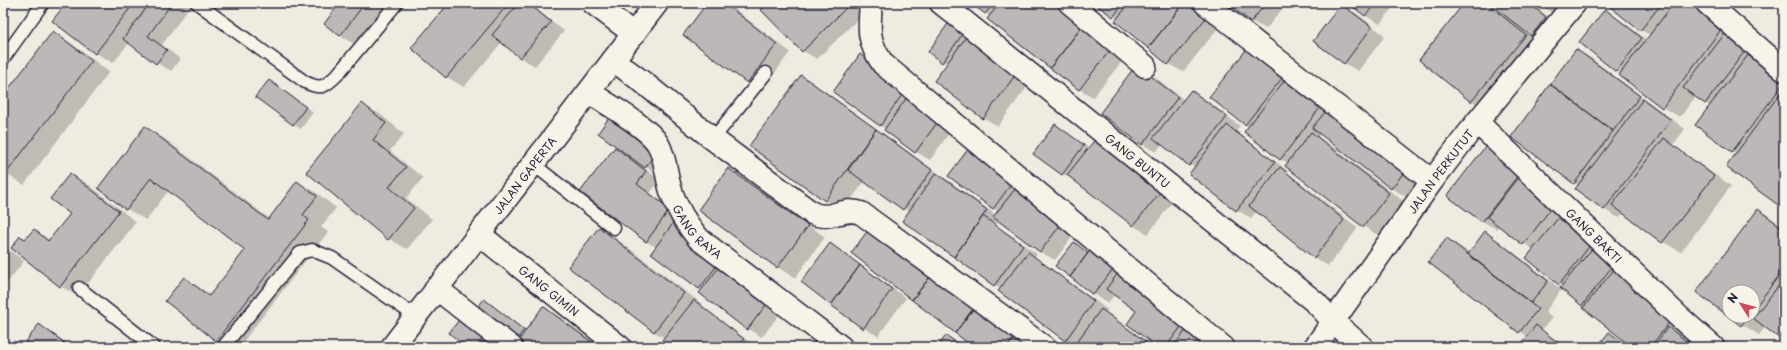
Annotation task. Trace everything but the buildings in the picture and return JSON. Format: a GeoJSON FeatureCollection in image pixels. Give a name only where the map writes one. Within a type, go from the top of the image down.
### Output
{"type":"FeatureCollection","features":[{"type":"Feature","properties":{"kind":"street"},"geometry":{"type":"LineString","coordinates":[[593,3],[634,34]]}},
{"type":"Feature","properties":{"kind":"street","name":"JALAN GAPERTA"},"geometry":{"type":"LineString","coordinates":[[392,347],[657,3]]}},
{"type":"Feature","properties":{"kind":"street"},"geometry":{"type":"LineString","coordinates":[[871,3],[870,38],[875,52],[883,64],[1223,347]]}},
{"type":"Feature","properties":{"kind":"street","name":"GANG BUNTU"},"geometry":{"type":"LineString","coordinates":[[941,3],[1315,302],[1333,321],[1362,347]]}},
{"type":"Feature","properties":{"kind":"street"},"geometry":{"type":"LineString","coordinates":[[1070,3],[1145,66]]}},
{"type":"Feature","properties":{"kind":"street"},"geometry":{"type":"LineString","coordinates":[[1204,3],[1432,181]]}},
{"type":"Feature","properties":{"kind":"street","name":"JALAN PERKUTUT"},"geometry":{"type":"LineString","coordinates":[[1316,347],[1432,181],[1477,122],[1575,3]]}},
{"type":"Feature","properties":{"kind":"street"},"geometry":{"type":"LineString","coordinates":[[1707,3],[1784,70]]}},
{"type":"Feature","properties":{"kind":"street"},"geometry":{"type":"LineString","coordinates":[[613,60],[713,139],[818,216],[824,217],[854,210],[861,213],[1044,347]]}},
{"type":"Feature","properties":{"kind":"street","name":"GANG RAYA"},"geometry":{"type":"LineString","coordinates":[[589,92],[648,132],[657,143],[662,153],[672,191],[680,210],[687,225],[699,239],[841,347]]}},
{"type":"Feature","properties":{"kind":"street","name":"GANG BAKTI"},"geometry":{"type":"LineString","coordinates":[[1477,122],[1677,316],[1713,347]]}},
{"type":"Feature","properties":{"kind":"street","name":"GANG GIMIN"},"geometry":{"type":"LineString","coordinates":[[479,234],[620,347]]}},
{"type":"Feature","properties":{"kind":"street"},"geometry":{"type":"LineString","coordinates":[[436,288],[511,347]]}},
{"type":"Feature","properties":{"kind":"lane"},"geometry":{"type":"LineString","coordinates":[[3,58],[43,3]]}},
{"type":"Feature","properties":{"kind":"lane"},"geometry":{"type":"LineString","coordinates":[[197,3],[305,82],[321,87],[329,83],[337,75],[397,3]]}},
{"type":"Feature","properties":{"kind":"lane"},"geometry":{"type":"LineString","coordinates":[[713,139],[766,73]]}},
{"type":"Feature","properties":{"kind":"lane"},"geometry":{"type":"LineString","coordinates":[[533,164],[614,228]]}},
{"type":"Feature","properties":{"kind":"lane"},"geometry":{"type":"LineString","coordinates":[[223,347],[300,254],[312,250],[332,258],[415,316]]}},
{"type":"Feature","properties":{"kind":"lane"},"geometry":{"type":"LineString","coordinates":[[79,288],[154,347]]}}]}
